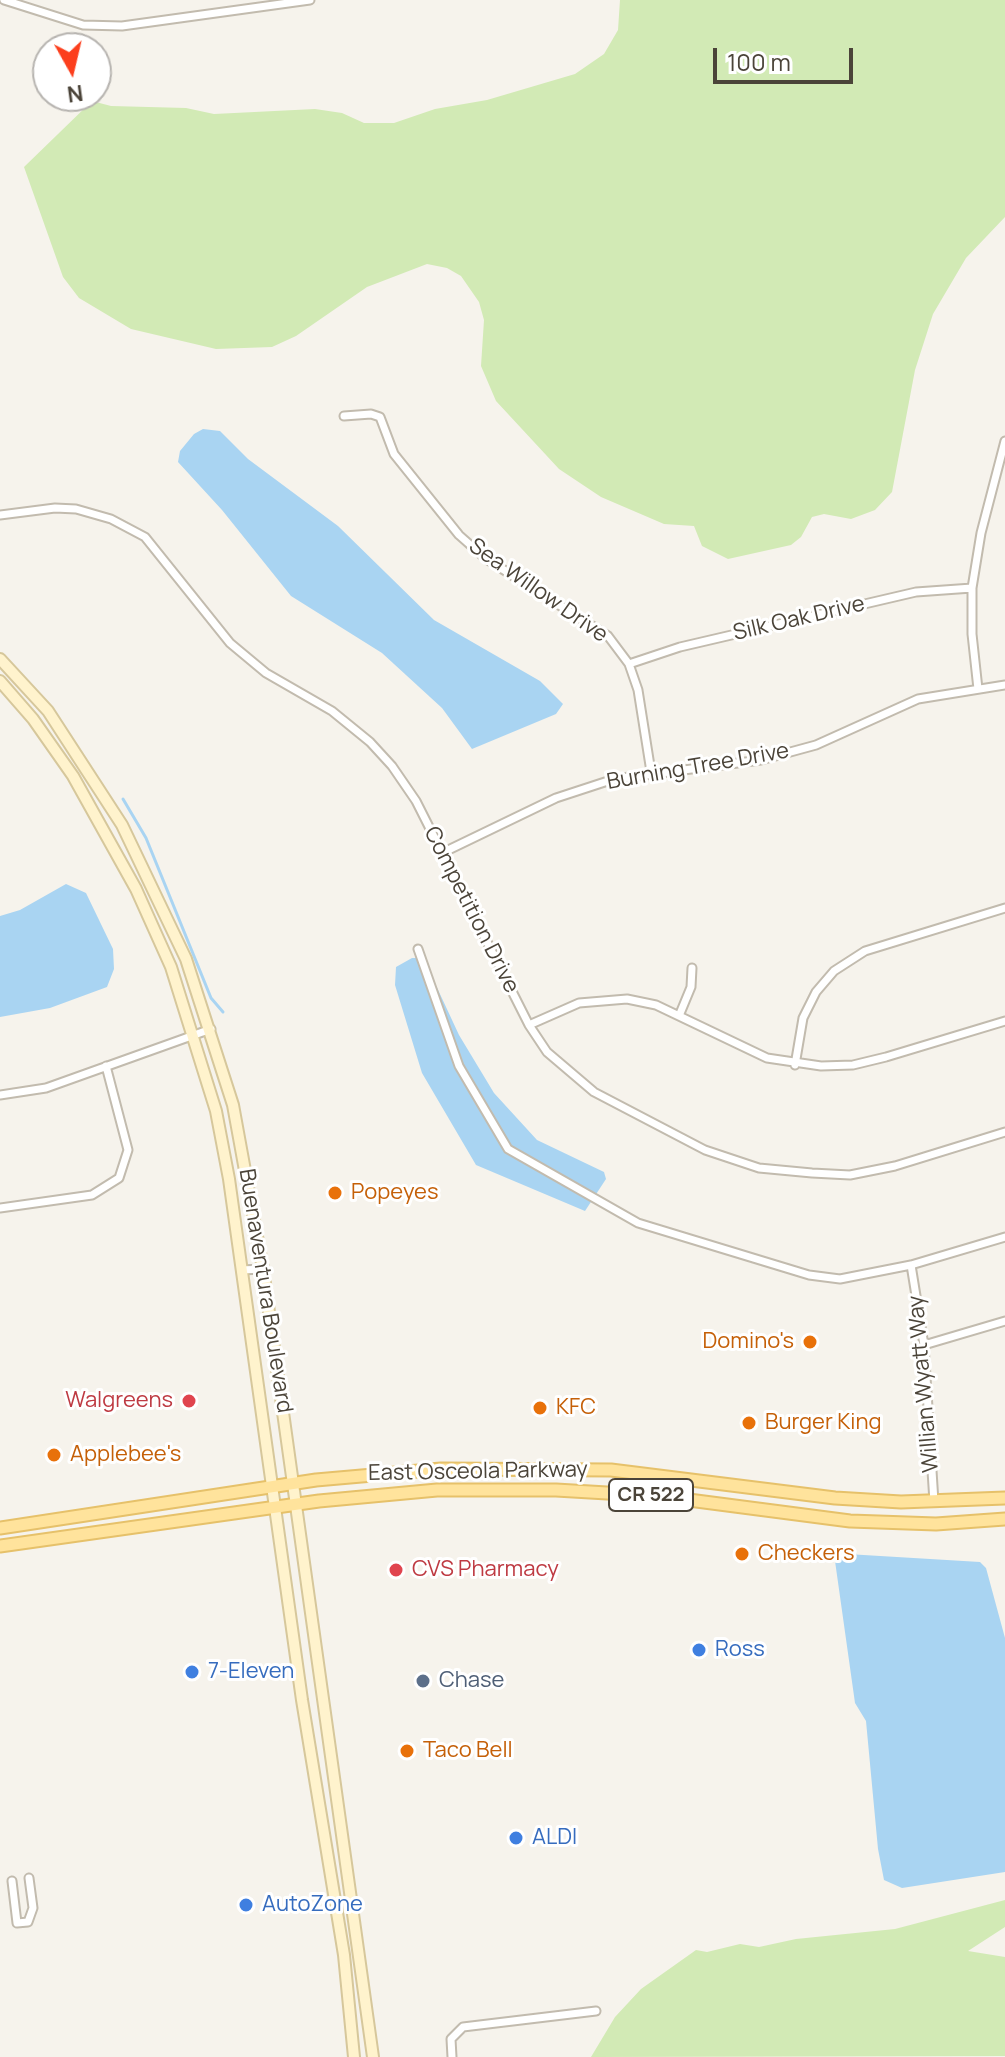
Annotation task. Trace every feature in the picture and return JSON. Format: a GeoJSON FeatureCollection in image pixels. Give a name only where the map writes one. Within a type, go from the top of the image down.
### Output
{"type":"FeatureCollection","features":[{"type":"Feature","properties":{"kind":"main road","name":"Buenaventura Boulevard"},"geometry":{"type":"LineString","coordinates":[[0,659],[48,711],[122,825],[171,924],[211,1029],[249,1176],[365,1982],[373,2057]]}},
{"type":"Feature","properties":{"kind":"main road","name":"Buenaventura Boulevard"},"geometry":{"type":"LineString","coordinates":[[0,681],[33,719],[106,832],[165,954],[195,1035],[216,1111],[348,1985],[354,2057]]}},
{"type":"Feature","properties":{"kind":"main road","name":"East Osceola Parkway"},"geometry":{"type":"LineString","coordinates":[[0,1528],[393,1472],[504,1467],[611,1470],[835,1498],[934,1503],[1005,1498]]}},
{"type":"Feature","properties":{"kind":"main road","name":"East Osceola Parkway"},"geometry":{"type":"LineString","coordinates":[[0,1546],[382,1494],[502,1489],[683,1499],[850,1521],[936,1524],[1005,1519]]}},
{"type":"Feature","properties":{"kind":"street"},"geometry":{"type":"LineString","coordinates":[[4,0],[40,14],[83,25],[122,26],[310,0]]}},
{"type":"Feature","properties":{"kind":"street","name":"Sea Willow Drive"},"geometry":{"type":"LineString","coordinates":[[344,416],[371,414],[380,417],[394,454],[459,535],[485,558],[608,636],[629,664],[638,690],[651,772]]}},
{"type":"Feature","properties":{"kind":"street"},"geometry":{"type":"LineString","coordinates":[[978,689],[972,634],[972,588],[981,533],[1005,441]]}},
{"type":"Feature","properties":{"kind":"street","name":"Competition Drive"},"geometry":{"type":"LineString","coordinates":[[0,515],[55,508],[76,509],[111,519],[145,537],[166,559],[206,618],[230,643],[266,673],[332,711],[392,766],[416,801],[529,1025],[547,1052],[594,1092],[705,1150],[759,1168],[850,1175],[895,1166],[1005,1132]]}},
{"type":"Feature","properties":{"kind":"street","name":"Silk Oak Drive"},"geometry":{"type":"LineString","coordinates":[[629,664],[680,647],[916,592],[972,588]]}},
{"type":"Feature","properties":{"kind":"street","name":"Burning Tree Drive"},"geometry":{"type":"LineString","coordinates":[[442,853],[556,798],[651,772],[761,760],[816,745],[918,699],[1005,685]]}},
{"type":"Feature","properties":{"kind":"street"},"geometry":{"type":"LineString","coordinates":[[795,1065],[803,1018],[816,992],[834,971],[865,951],[1005,908]]}},
{"type":"Feature","properties":{"kind":"street"},"geometry":{"type":"LineString","coordinates":[[418,949],[459,1066],[508,1149],[638,1223],[809,1275],[840,1279],[911,1265],[1005,1237]]}},
{"type":"Feature","properties":{"kind":"street"},"geometry":{"type":"LineString","coordinates":[[679,1016],[691,987],[692,968]]}},
{"type":"Feature","properties":{"kind":"street"},"geometry":{"type":"LineString","coordinates":[[529,1025],[561,1009],[601,1000],[627,999],[656,1005],[752,1053],[795,1065],[853,1065],[1005,1021]]}},
{"type":"Feature","properties":{"kind":"street"},"geometry":{"type":"LineString","coordinates":[[0,1095],[46,1088],[211,1029]]}},
{"type":"Feature","properties":{"kind":"street"},"geometry":{"type":"LineString","coordinates":[[0,1208],[92,1195],[119,1178],[127,1159],[127,1138],[106,1066]]}},
{"type":"Feature","properties":{"kind":"street","name":"Willian Wyatt Way"},"geometry":{"type":"LineString","coordinates":[[911,1265],[924,1345],[934,1503]]}},
{"type":"Feature","properties":{"kind":"street"},"geometry":{"type":"LineString","coordinates":[[241,1270],[263,1269]]}},
{"type":"Feature","properties":{"kind":"street"},"geometry":{"type":"LineString","coordinates":[[924,1345],[1005,1321]]}},
{"type":"Feature","properties":{"kind":"street"},"geometry":{"type":"LineString","coordinates":[[683,1499],[686,1479]]}},
{"type":"Feature","properties":{"kind":"street"},"geometry":{"type":"LineString","coordinates":[[325,1837],[344,1836]]}},
{"type":"Feature","properties":{"kind":"street"},"geometry":{"type":"LineString","coordinates":[[12,1881],[17,1923],[28,1922],[33,1908],[29,1878]]}},
{"type":"Feature","properties":{"kind":"street"},"geometry":{"type":"LineString","coordinates":[[452,2057],[451,2039],[463,2027],[596,2011]]}},
{"type":"Feature","properties":{"kind":"green space"},"geometry":{"type":"Polygon","coordinates":[[[620,0],[1005,0],[1005,217],[966,258],[933,314],[915,370],[892,492],[875,510],[851,519],[824,514],[812,517],[801,537],[791,545],[728,559],[702,546],[694,526],[664,524],[601,497],[559,469],[496,401],[481,366],[484,320],[479,302],[461,276],[447,268],[427,264],[367,287],[296,336],[272,347],[216,349],[131,329],[79,298],[63,277],[24,167],[81,112],[112,112],[112,106],[186,108],[214,114],[315,109],[342,113],[364,123],[394,123],[435,109],[487,100],[575,74],[604,54],[618,30],[620,0]]]}},
{"type":"Feature","properties":{"kind":"green space"},"geometry":{"type":"Polygon","coordinates":[[[1005,1900],[1005,1927],[968,1951],[1005,1957],[1005,2056],[591,2057],[615,2017],[641,1989],[696,1950],[707,1952],[740,1944],[759,1947],[796,1939],[895,1929],[1005,1900]]]}},
{"type":"Feature","properties":{"kind":"water"},"geometry":{"type":"Polygon","coordinates":[[[203,429],[220,431],[248,459],[338,526],[434,620],[540,681],[563,704],[556,714],[472,749],[442,708],[382,653],[291,596],[222,510],[178,462],[180,451],[194,434],[203,429]]]}},
{"type":"Feature","properties":{"kind":"water"},"geometry":{"type":"Polygon","coordinates":[[[66,884],[86,893],[113,949],[114,969],[107,987],[50,1008],[0,1017],[0,916],[20,910],[66,884]]]}},
{"type":"Feature","properties":{"kind":"water"},"geometry":{"type":"Polygon","coordinates":[[[412,958],[420,958],[433,979],[459,1035],[494,1093],[537,1140],[604,1172],[606,1179],[585,1211],[476,1165],[422,1073],[395,985],[396,967],[412,958]]]}},
{"type":"Feature","properties":{"kind":"water"},"geometry":{"type":"Polygon","coordinates":[[[847,1554],[980,1562],[986,1568],[1005,1638],[1005,1872],[902,1888],[884,1880],[878,1849],[866,1721],[855,1703],[835,1561],[847,1554]]]}},
{"type":"Feature","properties":{"kind":"waterway"},"geometry":{"type":"LineString","coordinates":[[123,799],[146,838],[211,998],[223,1012]]}},
{"type":"Feature","properties":{"kind":"place","name":"Popeyes"},"geometry":{"type":"Point","coordinates":[335,1193]}},
{"type":"Feature","properties":{"kind":"place","name":"Domino's"},"geometry":{"type":"Point","coordinates":[810,1342]}},
{"type":"Feature","properties":{"kind":"place","name":"Walgreens"},"geometry":{"type":"Point","coordinates":[189,1401]}},
{"type":"Feature","properties":{"kind":"place","name":"KFC"},"geometry":{"type":"Point","coordinates":[540,1408]}},
{"type":"Feature","properties":{"kind":"place","name":"Burger King"},"geometry":{"type":"Point","coordinates":[749,1423]}},
{"type":"Feature","properties":{"kind":"place","name":"Applebee's"},"geometry":{"type":"Point","coordinates":[54,1455]}},
{"type":"Feature","properties":{"kind":"place","name":"Checkers"},"geometry":{"type":"Point","coordinates":[742,1554]}},
{"type":"Feature","properties":{"kind":"place","name":"CVS Pharmacy"},"geometry":{"type":"Point","coordinates":[396,1570]}},
{"type":"Feature","properties":{"kind":"place","name":"Ross"},"geometry":{"type":"Point","coordinates":[699,1650]}},
{"type":"Feature","properties":{"kind":"place","name":"7-Eleven"},"geometry":{"type":"Point","coordinates":[192,1672]}},
{"type":"Feature","properties":{"kind":"place","name":"Chase"},"geometry":{"type":"Point","coordinates":[423,1681]}},
{"type":"Feature","properties":{"kind":"place","name":"Taco Bell"},"geometry":{"type":"Point","coordinates":[407,1751]}},
{"type":"Feature","properties":{"kind":"place","name":"ALDI"},"geometry":{"type":"Point","coordinates":[516,1838]}},
{"type":"Feature","properties":{"kind":"place","name":"AutoZone"},"geometry":{"type":"Point","coordinates":[246,1905]}}]}
